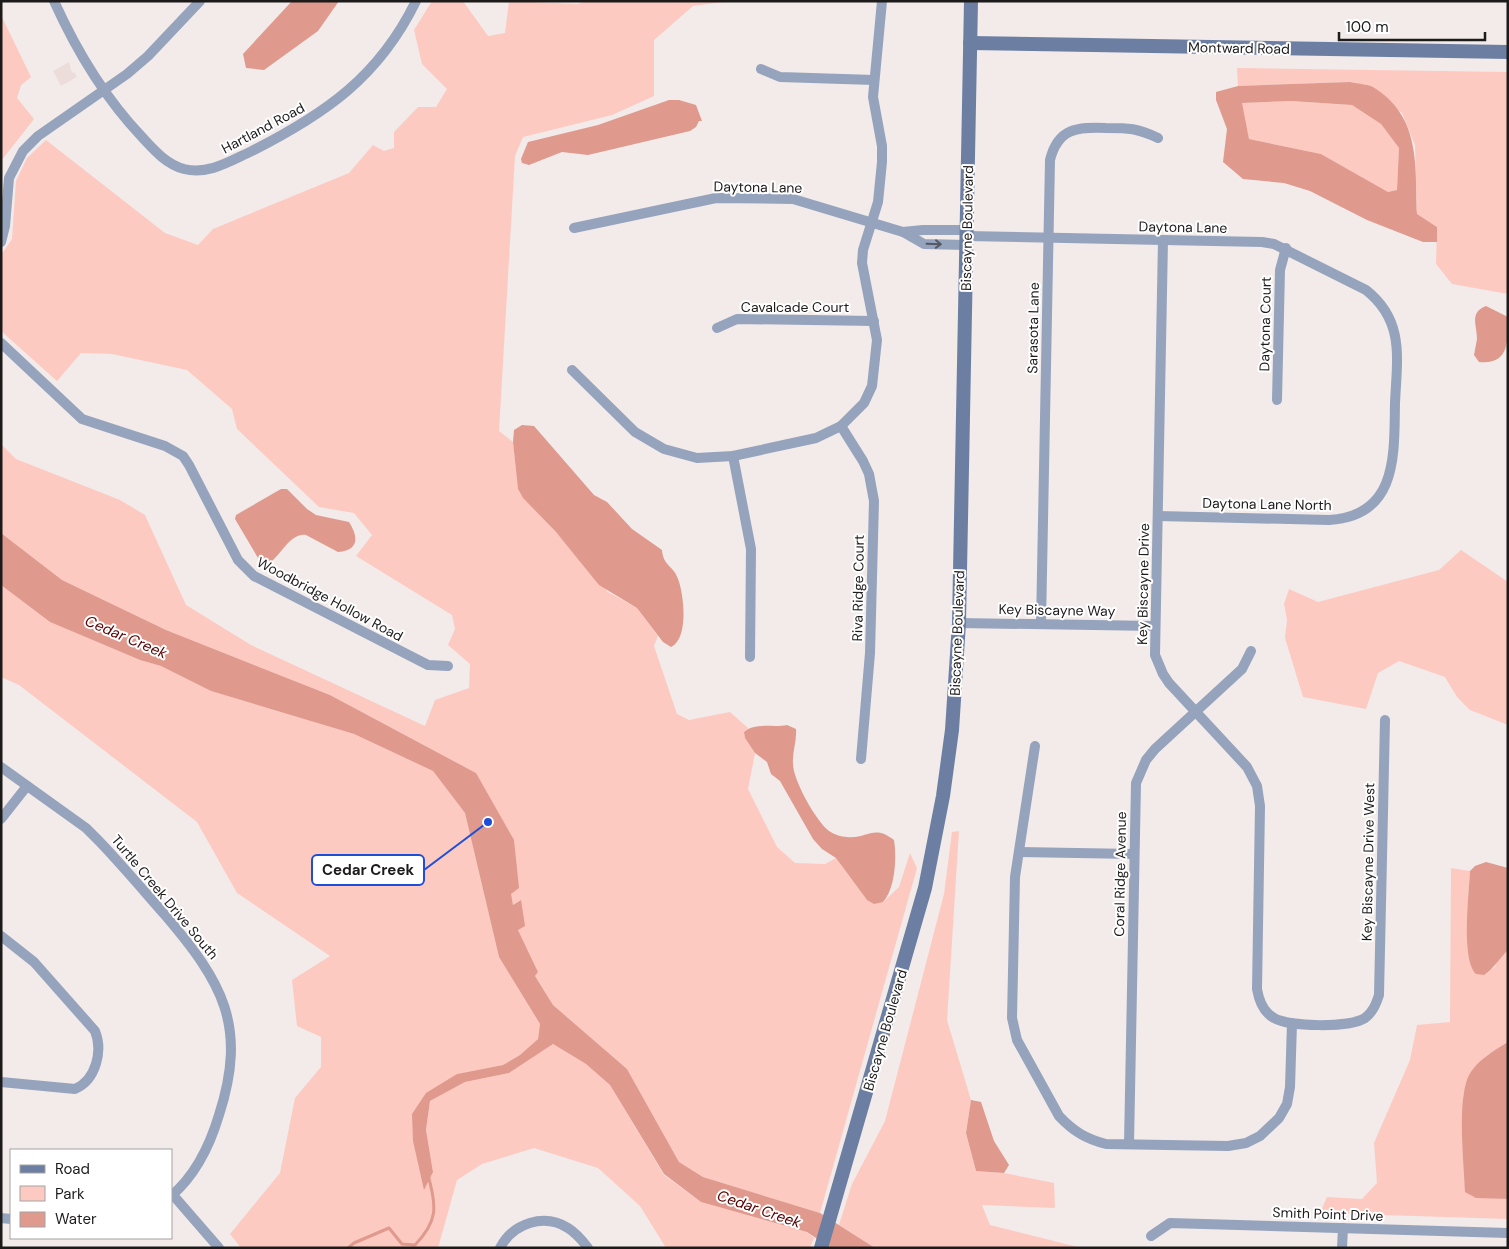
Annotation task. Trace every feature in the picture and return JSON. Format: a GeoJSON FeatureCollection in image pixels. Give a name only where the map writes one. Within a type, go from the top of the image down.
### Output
{"type":"FeatureCollection","features":[{"type":"Feature","properties":{"kind":"street","name":"Hartland Road"},"geometry":{"type":"LineString","coordinates":[[54,1],[71,38],[103,91],[125,119],[169,163],[184,169],[200,171],[216,168],[297,128],[327,109],[373,66],[394,40],[416,1]]}},
{"type":"Feature","properties":{"kind":"street"},"geometry":{"type":"LineString","coordinates":[[1,242],[5,226],[9,178],[23,151],[38,136],[103,91],[148,56],[200,1]]}},
{"type":"Feature","properties":{"kind":"street"},"geometry":{"type":"LineString","coordinates":[[572,370],[635,432],[649,442],[664,449],[697,458],[734,456],[816,438],[841,426],[864,403],[872,386],[877,340],[862,263],[863,250],[878,202],[882,162],[880,131],[874,110],[874,80],[882,1]]}},
{"type":"Feature","properties":{"kind":"street","name":"Biscayne Boulevard"},"geometry":{"type":"LineString","coordinates":[[821,1248],[911,943],[935,842],[952,730],[958,623],[971,1]]}},
{"type":"Feature","properties":{"kind":"street","name":"Montward Road"},"geometry":{"type":"LineString","coordinates":[[970,43],[1508,52]]}},
{"type":"Feature","properties":{"kind":"street"},"geometry":{"type":"LineString","coordinates":[[761,68],[780,77],[874,80]]}},
{"type":"Feature","properties":{"kind":"street","name":"Sarasota Lane"},"geometry":{"type":"LineString","coordinates":[[1041,624],[1050,160],[1053,149],[1060,138],[1080,127],[1139,129],[1158,138]]}},
{"type":"Feature","properties":{"kind":"street","name":"Daytona Lane"},"geometry":{"type":"LineString","coordinates":[[574,228],[705,200],[728,198],[793,199],[904,232],[924,244],[967,237],[1262,242],[1286,248],[1366,290],[1382,305],[1394,327],[1397,345],[1394,457],[1387,483],[1372,504]]}},
{"type":"Feature","properties":{"kind":"street"},"geometry":{"type":"LineString","coordinates":[[904,232],[923,230],[967,237]]}},
{"type":"Feature","properties":{"kind":"street","name":"Key Biscayne Drive"},"geometry":{"type":"LineString","coordinates":[[1163,240],[1156,655],[1163,674],[1247,768],[1259,795],[1257,989],[1259,1001],[1264,1010],[1273,1018],[1292,1023]]}},
{"type":"Feature","properties":{"kind":"street","name":"Daytona Court"},"geometry":{"type":"LineString","coordinates":[[1277,400],[1280,270],[1286,248]]}},
{"type":"Feature","properties":{"kind":"street","name":"Cavalcade Court"},"geometry":{"type":"LineString","coordinates":[[717,328],[737,319],[874,321]]}},
{"type":"Feature","properties":{"kind":"street","name":"Woodbridge Hollow Road"},"geometry":{"type":"LineString","coordinates":[[1,343],[82,419],[165,446],[182,456],[189,464],[238,560],[254,576],[428,665],[448,666]]}},
{"type":"Feature","properties":{"kind":"street","name":"Riva Ridge Court"},"geometry":{"type":"LineString","coordinates":[[841,426],[869,474],[874,501],[870,653],[861,759]]}},
{"type":"Feature","properties":{"kind":"street"},"geometry":{"type":"LineString","coordinates":[[734,456],[751,549],[750,657]]}},
{"type":"Feature","properties":{"kind":"street","name":"Daytona Lane North"},"geometry":{"type":"LineString","coordinates":[[1158,516],[1329,520],[1350,517],[1372,504]]}},
{"type":"Feature","properties":{"kind":"street","name":"Key Biscayne Way"},"geometry":{"type":"LineString","coordinates":[[958,623],[1155,626]]}},
{"type":"Feature","properties":{"kind":"street","name":"Coral Ridge Avenue"},"geometry":{"type":"LineString","coordinates":[[1129,1144],[1135,795],[1140,772],[1155,749],[1242,669],[1251,650]]}},
{"type":"Feature","properties":{"kind":"street","name":"Key Biscayne Drive West"},"geometry":{"type":"LineString","coordinates":[[1292,1023],[1346,1024],[1356,1022],[1372,1012],[1376,1004],[1378,995],[1385,720]]}},
{"type":"Feature","properties":{"kind":"street"},"geometry":{"type":"LineString","coordinates":[[1035,746],[1015,877],[1012,1018],[1013,1030],[1059,1116],[1078,1134],[1106,1144],[1228,1146],[1246,1143],[1260,1136],[1279,1118],[1287,1104],[1290,1087],[1292,1023]]}},
{"type":"Feature","properties":{"kind":"street","name":"Turtle Creek Drive South"},"geometry":{"type":"LineString","coordinates":[[1,767],[86,828],[109,851],[196,952],[213,978],[223,1002],[231,1049],[227,1091],[208,1148],[194,1172],[172,1195]]}},
{"type":"Feature","properties":{"kind":"street"},"geometry":{"type":"LineString","coordinates":[[1,819],[27,786]]}},
{"type":"Feature","properties":{"kind":"street"},"geometry":{"type":"LineString","coordinates":[[1019,852],[1134,854]]}},
{"type":"Feature","properties":{"kind":"street"},"geometry":{"type":"LineString","coordinates":[[1,936],[34,962],[95,1031],[99,1041],[99,1052],[93,1071],[82,1086],[75,1089],[1,1082]]}},
{"type":"Feature","properties":{"kind":"street"},"geometry":{"type":"LineString","coordinates":[[172,1195],[219,1248]]}},
{"type":"Feature","properties":{"kind":"street"},"geometry":{"type":"LineString","coordinates":[[500,1248],[511,1232],[521,1226],[543,1220],[567,1227],[588,1248]]}},
{"type":"Feature","properties":{"kind":"street","name":"Smith Point Drive"},"geometry":{"type":"LineString","coordinates":[[1151,1236],[1170,1223],[1508,1233]]}},
{"type":"Feature","properties":{"kind":"street"},"geometry":{"type":"LineString","coordinates":[[1342,1248],[1343,1228]]}},
{"type":"Feature","properties":{"kind":"shaded area"},"geometry":{"type":"Polygon","coordinates":[[[69,62],[72,73],[74,72],[77,77],[61,86],[53,71],[69,62]]]}},
{"type":"Feature","properties":{"kind":"green space"},"geometry":{"type":"Polygon","coordinates":[[[432,1],[463,1],[488,36],[505,33],[509,1],[578,4],[584,1],[732,1],[693,6],[654,40],[654,96],[612,115],[523,137],[515,156],[499,431],[513,442],[518,489],[523,498],[556,532],[608,592],[637,608],[658,636],[654,646],[677,714],[689,720],[730,712],[748,728],[744,732],[745,738],[755,753],[748,789],[777,847],[795,863],[825,864],[836,858],[867,900],[883,902],[899,887],[910,853],[917,868],[820,1213],[703,1177],[679,1162],[627,1069],[553,1005],[535,976],[538,972],[518,930],[521,900],[513,905],[476,773],[330,695],[166,630],[62,580],[1,533],[1,444],[16,459],[120,500],[145,515],[186,605],[251,645],[425,726],[435,700],[469,688],[470,664],[448,645],[455,629],[452,615],[356,556],[372,535],[354,513],[319,507],[237,429],[232,409],[187,370],[112,354],[81,353],[57,381],[1,331],[1,255],[12,239],[16,181],[27,158],[46,140],[165,233],[198,245],[213,229],[349,173],[373,145],[384,151],[394,148],[394,132],[418,107],[436,107],[447,89],[422,64],[414,30],[432,1]]]}},
{"type":"Feature","properties":{"kind":"green space"},"geometry":{"type":"Polygon","coordinates":[[[1,15],[31,77],[21,85],[17,98],[34,119],[1,161],[1,15]]]}},
{"type":"Feature","properties":{"kind":"green space"},"geometry":{"type":"Polygon","coordinates":[[[1237,68],[1508,72],[1508,294],[1452,284],[1436,264],[1437,227],[1417,214],[1415,145],[1402,113],[1350,82],[1238,86],[1237,68]]]}},
{"type":"Feature","properties":{"kind":"green space"},"geometry":{"type":"Polygon","coordinates":[[[1291,101],[1352,105],[1381,124],[1399,148],[1397,190],[1388,192],[1321,154],[1249,139],[1241,103],[1291,101]]]}},
{"type":"Feature","properties":{"kind":"green space"},"geometry":{"type":"Polygon","coordinates":[[[1461,550],[1508,582],[1508,725],[1470,710],[1457,697],[1445,677],[1399,661],[1378,673],[1366,709],[1303,697],[1285,638],[1287,620],[1284,604],[1289,589],[1318,602],[1439,570],[1461,550]]]}},
{"type":"Feature","properties":{"kind":"green space"},"geometry":{"type":"Polygon","coordinates":[[[1,585],[50,622],[140,660],[161,666],[211,691],[354,734],[433,771],[465,813],[499,957],[540,1024],[538,1039],[520,1055],[503,1065],[457,1074],[412,1114],[433,1172],[426,1130],[430,1101],[465,1082],[509,1073],[553,1044],[586,1064],[610,1085],[664,1175],[701,1202],[807,1232],[814,1238],[810,1248],[666,1248],[640,1206],[598,1168],[534,1148],[482,1164],[457,1180],[438,1248],[241,1248],[230,1234],[280,1173],[295,1098],[321,1067],[321,1037],[297,1026],[292,980],[330,956],[237,893],[197,822],[19,685],[1,677],[1,585]]]}},
{"type":"Feature","properties":{"kind":"green space"},"geometry":{"type":"Polygon","coordinates":[[[959,831],[947,1020],[971,1100],[966,1133],[976,1171],[1004,1173],[1054,1183],[1055,1208],[982,1205],[990,1225],[1082,1248],[875,1248],[839,1225],[852,1184],[885,1121],[944,894],[952,832],[959,831]]]}},
{"type":"Feature","properties":{"kind":"green space"},"geometry":{"type":"Polygon","coordinates":[[[1451,868],[1470,871],[1467,941],[1471,966],[1476,974],[1494,968],[1499,958],[1508,950],[1508,1042],[1487,1055],[1469,1076],[1463,1096],[1499,1199],[1508,1199],[1508,1219],[1320,1213],[1327,1197],[1362,1199],[1377,1183],[1374,1143],[1410,1060],[1417,1025],[1450,1022],[1451,868]]]}},
{"type":"Feature","properties":{"kind":"water"},"geometry":{"type":"Polygon","coordinates":[[[292,1],[339,1],[318,31],[264,70],[246,68],[243,54],[292,1]]]}},
{"type":"Feature","properties":{"kind":"water"},"geometry":{"type":"Polygon","coordinates":[[[1350,82],[1367,85],[1376,89],[1391,101],[1401,114],[1408,129],[1415,161],[1417,214],[1437,227],[1437,242],[1423,242],[1367,220],[1310,191],[1284,183],[1243,179],[1223,162],[1227,129],[1216,100],[1216,92],[1238,86],[1350,82]],[[1291,101],[1242,103],[1249,139],[1321,154],[1388,192],[1397,190],[1399,148],[1381,124],[1352,105],[1291,101]]]}},
{"type":"Feature","properties":{"kind":"water"},"geometry":{"type":"Polygon","coordinates":[[[669,100],[679,100],[696,105],[702,121],[699,121],[696,127],[690,131],[588,155],[562,152],[529,165],[522,163],[521,159],[528,142],[598,125],[669,100]]]}},
{"type":"Feature","properties":{"kind":"water"},"geometry":{"type":"Polygon","coordinates":[[[1486,306],[1508,317],[1507,343],[1505,350],[1496,360],[1479,362],[1474,355],[1477,339],[1475,320],[1477,312],[1486,306]]]}},
{"type":"Feature","properties":{"kind":"water"},"geometry":{"type":"Polygon","coordinates":[[[522,425],[534,426],[594,495],[607,502],[632,529],[662,550],[666,563],[674,571],[678,579],[683,605],[684,616],[681,635],[671,647],[663,642],[637,608],[599,585],[556,532],[523,498],[518,489],[513,442],[514,430],[522,425]]]}},
{"type":"Feature","properties":{"kind":"water"},"geometry":{"type":"Polygon","coordinates":[[[281,489],[287,489],[307,509],[316,515],[349,522],[354,532],[354,545],[345,551],[338,552],[306,535],[301,535],[292,540],[272,561],[263,562],[258,558],[235,519],[236,515],[281,489]]]}},
{"type":"Feature","properties":{"kind":"water"},"geometry":{"type":"Polygon","coordinates":[[[1,533],[62,580],[166,630],[330,695],[476,773],[514,840],[519,888],[511,894],[513,905],[521,900],[525,926],[518,930],[538,972],[535,976],[553,1005],[627,1069],[679,1162],[703,1177],[820,1213],[875,1248],[831,1248],[807,1232],[701,1202],[664,1174],[610,1085],[586,1064],[553,1044],[509,1073],[465,1082],[430,1101],[426,1130],[433,1172],[424,1190],[413,1141],[412,1114],[426,1093],[457,1074],[503,1065],[520,1055],[538,1039],[540,1024],[499,957],[465,813],[433,771],[354,734],[211,691],[161,666],[140,660],[50,622],[1,585],[1,533]]]}},
{"type":"Feature","properties":{"kind":"water"},"geometry":{"type":"Polygon","coordinates":[[[787,725],[796,729],[793,760],[797,780],[806,800],[824,826],[831,832],[843,836],[854,837],[881,833],[894,840],[893,881],[883,902],[874,904],[867,900],[836,858],[822,849],[813,839],[780,781],[771,774],[767,762],[755,753],[745,738],[744,732],[753,727],[787,725]]]}},
{"type":"Feature","properties":{"kind":"water"},"geometry":{"type":"Polygon","coordinates":[[[1486,862],[1508,868],[1508,950],[1484,975],[1476,974],[1471,966],[1467,926],[1470,871],[1475,866],[1486,862]]]}},
{"type":"Feature","properties":{"kind":"water"},"geometry":{"type":"Polygon","coordinates":[[[1508,1042],[1508,1199],[1476,1198],[1465,1192],[1462,1117],[1465,1088],[1471,1071],[1480,1061],[1508,1042]]]}},
{"type":"Feature","properties":{"kind":"water"},"geometry":{"type":"Polygon","coordinates":[[[971,1100],[981,1102],[994,1141],[1009,1165],[1004,1173],[976,1171],[966,1133],[971,1100]]]}},
{"type":"Feature","properties":{"kind":"waterway"},"geometry":{"type":"LineString","coordinates":[[348,1248],[354,1243],[389,1228],[402,1244],[415,1245],[428,1228],[434,1213],[433,1196],[428,1175]]}},
{"type":"Feature","properties":{"kind":"place","name":"Cedar Creek"},"geometry":{"type":"Point","coordinates":[488,822]}}]}
